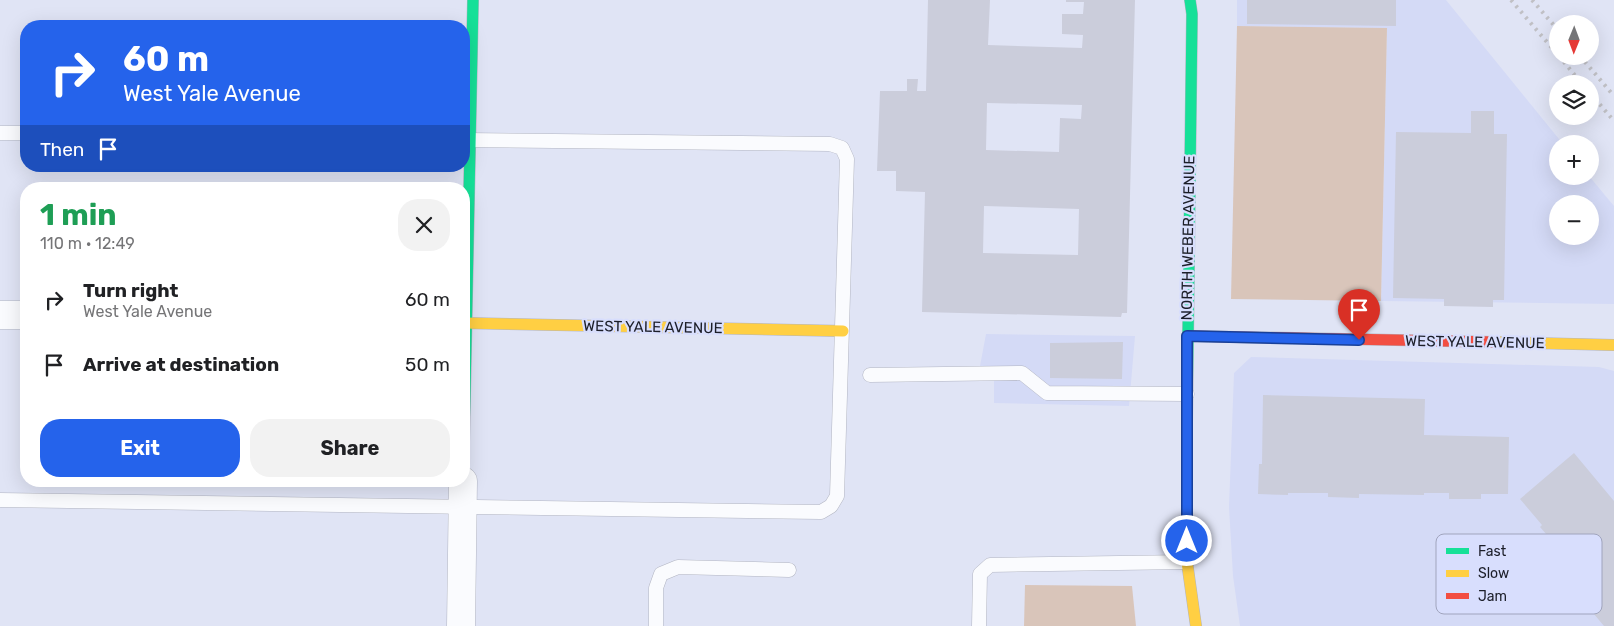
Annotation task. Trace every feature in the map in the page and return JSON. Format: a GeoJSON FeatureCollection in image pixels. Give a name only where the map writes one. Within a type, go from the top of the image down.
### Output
{"type":"FeatureCollection","features":[{"type":"Feature","properties":{"kind":"street"},"geometry":{"type":"LineString","coordinates":[[470,70],[473,0]]}},
{"type":"Feature","properties":{"kind":"street","name":"NORTH WEBER AVENUE"},"geometry":{"type":"LineString","coordinates":[[1190,0],[1192,14],[1187,336],[1187,562],[1196,626]]}},
{"type":"Feature","properties":{"kind":"street"},"geometry":{"type":"LineString","coordinates":[[0,315],[20,315]]}},
{"type":"Feature","properties":{"kind":"street","name":"WEST YALE AVENUE"},"geometry":{"type":"LineString","coordinates":[[470,323],[843,331]]}},
{"type":"Feature","properties":{"kind":"street","name":"WEST YALE AVENUE"},"geometry":{"type":"LineString","coordinates":[[1187,336],[1614,345]]}},
{"type":"Feature","properties":{"kind":"street"},"geometry":{"type":"LineString","coordinates":[[461,626],[463,494]]}},
{"type":"Feature","properties":{"kind":"lane"},"geometry":{"type":"LineString","coordinates":[[0,133],[20,134]]}},
{"type":"Feature","properties":{"kind":"lane"},"geometry":{"type":"LineString","coordinates":[[0,500],[463,494],[821,512],[831,506],[837,496],[843,331],[847,159],[842,148],[830,144],[470,140]]}},
{"type":"Feature","properties":{"kind":"lane"},"geometry":{"type":"LineString","coordinates":[[870,375],[1022,373],[1047,393],[1187,394]]}},
{"type":"Feature","properties":{"kind":"lane"},"geometry":{"type":"LineString","coordinates":[[979,626],[980,574],[990,565],[1187,562]]}},
{"type":"Feature","properties":{"kind":"lane"},"geometry":{"type":"LineString","coordinates":[[656,626],[656,588],[661,574],[678,567],[789,570]]}},
{"type":"Feature","properties":{"kind":"shaded area"},"geometry":{"type":"Polygon","coordinates":[[[1237,0],[1446,0],[1556,135],[1549,135],[1549,185],[1596,185],[1614,206],[1614,304],[1381,301],[1387,28],[1237,26],[1237,0]]]}},
{"type":"Feature","properties":{"kind":"shaded area"},"geometry":{"type":"Polygon","coordinates":[[[1237,26],[1387,28],[1381,301],[1231,299],[1237,26]]]}},
{"type":"Feature","properties":{"kind":"shaded area"},"geometry":{"type":"Polygon","coordinates":[[[986,334],[1135,336],[1129,406],[994,403],[994,366],[980,366],[986,334]]]}},
{"type":"Feature","properties":{"kind":"shaded area"},"geometry":{"type":"Polygon","coordinates":[[[1251,357],[1599,367],[1614,371],[1614,626],[1240,626],[1233,576],[1229,507],[1234,373],[1251,357]]]}},
{"type":"Feature","properties":{"kind":"shaded area"},"geometry":{"type":"Polygon","coordinates":[[[1025,585],[1132,586],[1136,626],[1024,626],[1025,585]]]}},
{"type":"Feature","properties":{"kind":"building"},"geometry":{"type":"Polygon","coordinates":[[[928,0],[990,0],[988,45],[1082,48],[1083,35],[1062,34],[1062,14],[1083,14],[1084,2],[1066,2],[1066,0],[1135,0],[1127,313],[1122,313],[1121,317],[922,312],[925,192],[896,191],[896,171],[877,171],[880,91],[907,91],[907,79],[918,79],[917,91],[926,91],[928,0]],[[987,103],[986,150],[1059,152],[1060,118],[1081,119],[1082,105],[987,103]],[[984,206],[983,253],[1078,255],[1079,209],[984,206]]]}},
{"type":"Feature","properties":{"kind":"building"},"geometry":{"type":"Polygon","coordinates":[[[1247,0],[1396,0],[1396,26],[1247,24],[1247,0]]]}},
{"type":"Feature","properties":{"kind":"building"},"geometry":{"type":"Polygon","coordinates":[[[1471,111],[1494,111],[1494,134],[1507,134],[1504,300],[1493,300],[1493,307],[1444,306],[1444,299],[1393,298],[1396,132],[1471,133],[1471,111]]]}},
{"type":"Feature","properties":{"kind":"building"},"geometry":{"type":"Polygon","coordinates":[[[1123,342],[1122,379],[1050,378],[1050,343],[1123,342]]]}},
{"type":"Feature","properties":{"kind":"building"},"geometry":{"type":"Polygon","coordinates":[[[1263,395],[1425,399],[1424,435],[1509,437],[1508,494],[1481,494],[1481,499],[1449,499],[1449,493],[1424,493],[1424,495],[1359,494],[1359,498],[1328,497],[1328,493],[1258,494],[1259,464],[1262,464],[1263,395]]]}},
{"type":"Feature","properties":{"kind":"building"},"geometry":{"type":"Polygon","coordinates":[[[1574,453],[1614,501],[1614,626],[1604,626],[1594,614],[1602,614],[1602,534],[1546,534],[1540,527],[1542,525],[1520,499],[1574,453]]]}},
{"type":"Feature","properties":{"kind":"railway"},"geometry":{"type":"LineString","coordinates":[[1511,0],[1549,44]]}},
{"type":"Feature","properties":{"kind":"railway"},"geometry":{"type":"LineString","coordinates":[[1532,0],[1549,20]]}},
{"type":"Feature","properties":{"kind":"railway"},"geometry":{"type":"LineString","coordinates":[[1566,65],[1575,75]]}},
{"type":"Feature","properties":{"kind":"railway"},"geometry":{"type":"LineString","coordinates":[[1588,65],[1614,96]]}},
{"type":"Feature","properties":{"kind":"railway"},"geometry":{"type":"LineString","coordinates":[[1599,104],[1614,121]]}},
{"type":"Feature","properties":{"kind":"traffic: fast"},"geometry":{"type":"LineString","coordinates":[[470,147],[473,0]]}},
{"type":"Feature","properties":{"kind":"traffic: fast"},"geometry":{"type":"LineString","coordinates":[[1187,422],[1192,14],[1190,0]]}},
{"type":"Feature","properties":{"kind":"traffic: fast"},"geometry":{"type":"LineString","coordinates":[[469,172],[469,182]]}},
{"type":"Feature","properties":{"kind":"traffic: slow"},"geometry":{"type":"LineString","coordinates":[[470,323],[843,331]]}},
{"type":"Feature","properties":{"kind":"traffic: slow"},"geometry":{"type":"LineString","coordinates":[[1495,342],[1614,345]]}},
{"type":"Feature","properties":{"kind":"traffic: slow"},"geometry":{"type":"LineString","coordinates":[[1187,422],[1187,562],[1196,626]]}},
{"type":"Feature","properties":{"kind":"traffic: jam"},"geometry":{"type":"LineString","coordinates":[[1187,336],[1495,342]]}},
{"type":"Feature","properties":{"kind":"route"},"geometry":{"type":"LineString","coordinates":[[1187,541],[1187,336],[1359,340]]}}]}
